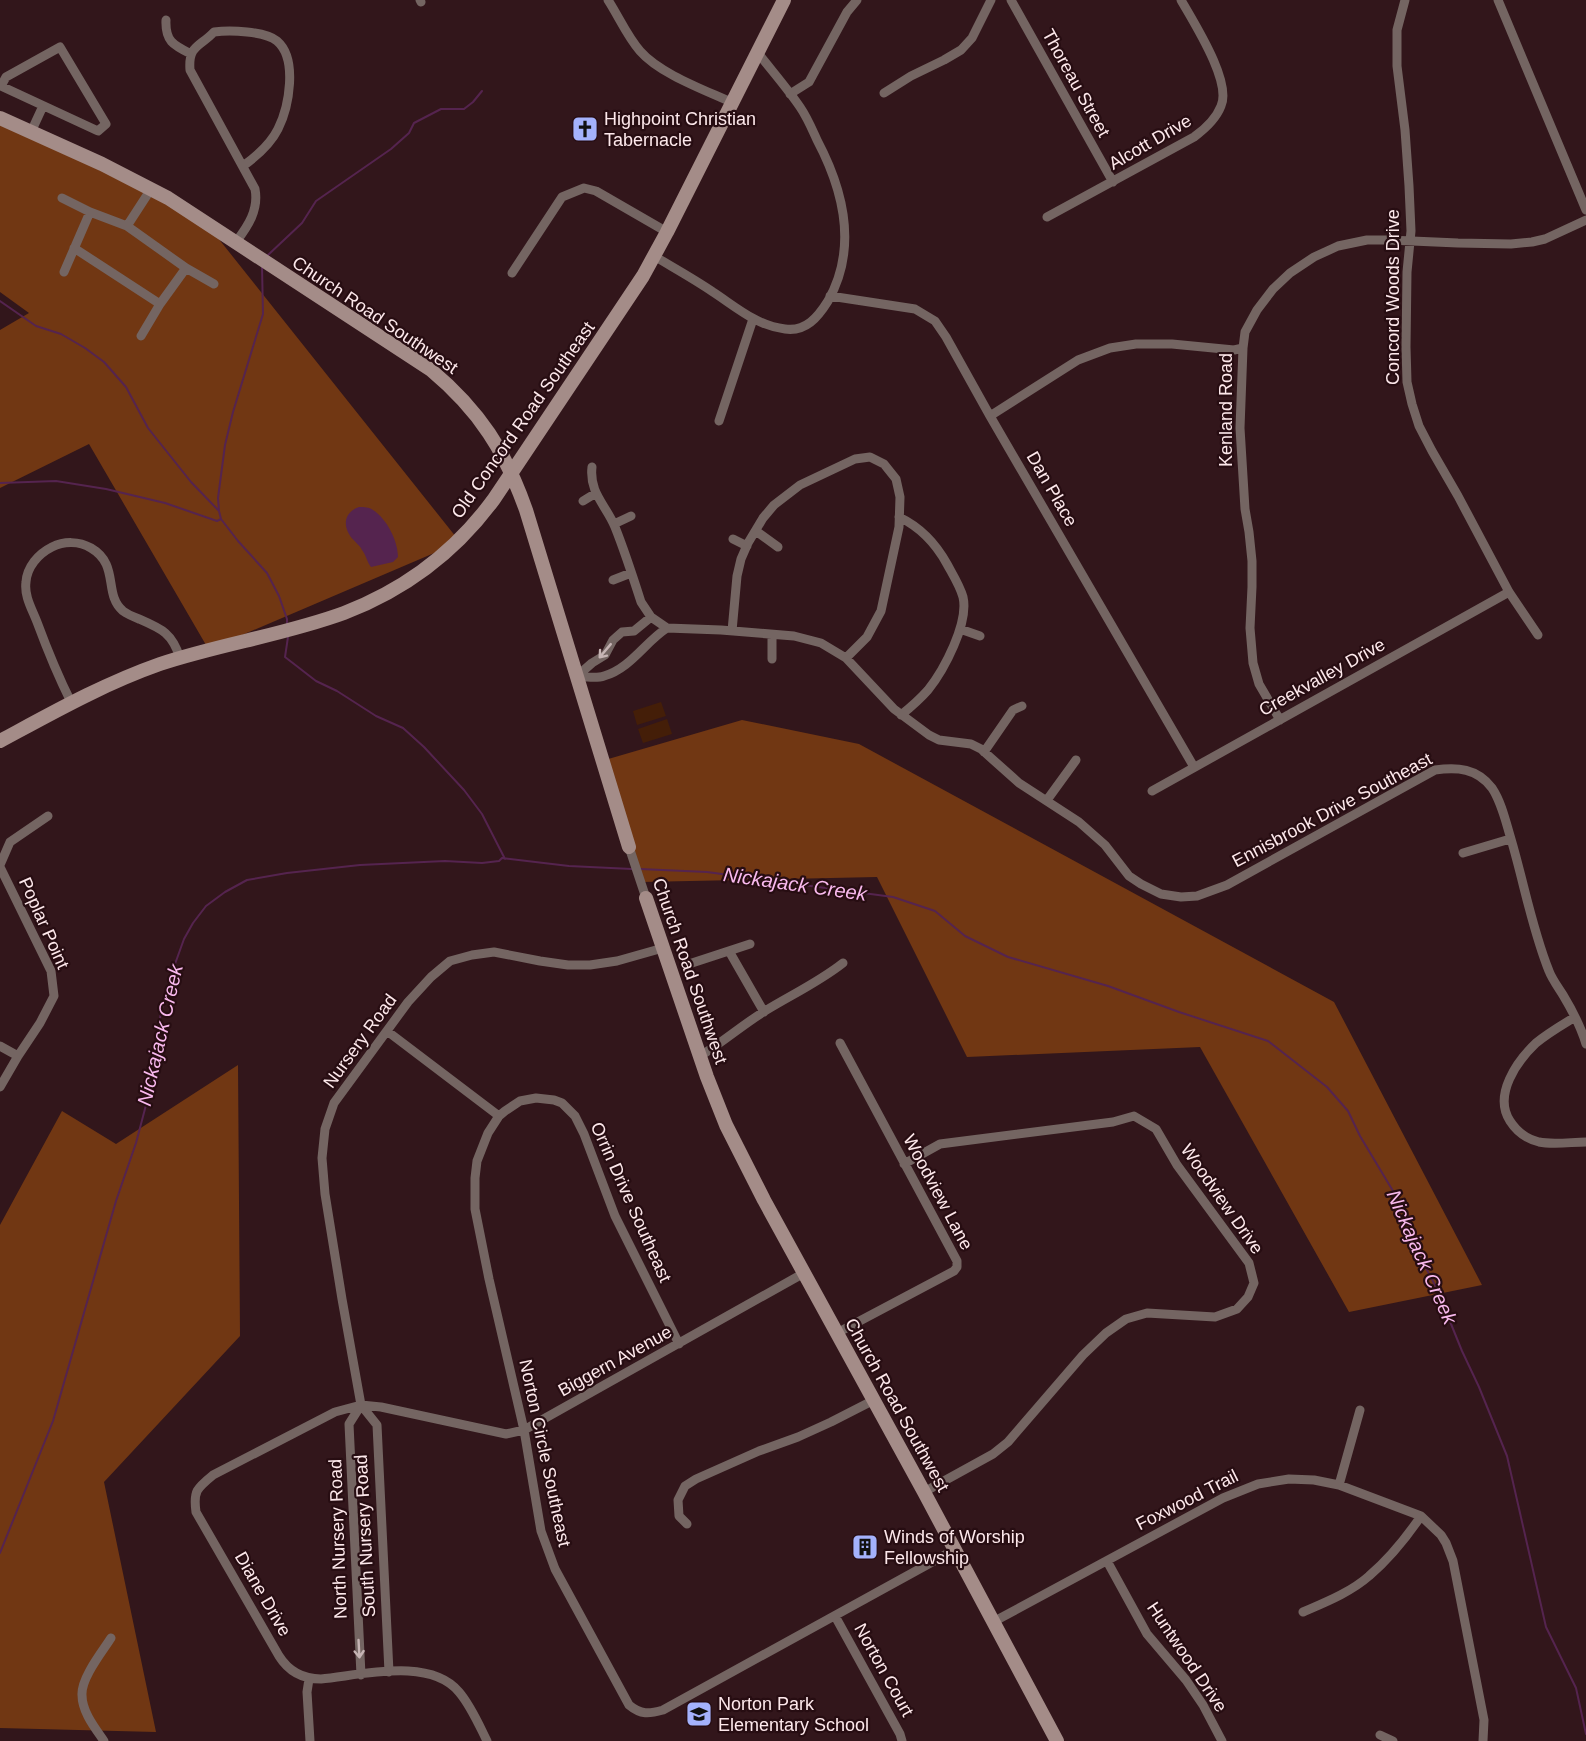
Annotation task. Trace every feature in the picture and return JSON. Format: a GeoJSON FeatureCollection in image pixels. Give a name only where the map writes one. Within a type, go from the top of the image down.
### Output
{"type":"FeatureCollection","features":[{"type":"Feature","properties":{"kind":"street"},"geometry":{"type":"LineString","coordinates":[[608,0],[633,41],[649,60],[667,72],[733,103]]}},
{"type":"Feature","properties":{"kind":"street","name":"Old Concord Road Southeast"},"geometry":{"type":"LineString","coordinates":[[0,741],[70,702],[125,678],[180,658],[343,613],[372,601],[404,583],[453,547],[481,517],[630,296],[667,232],[784,0]]}},
{"type":"Feature","properties":{"kind":"street"},"geometry":{"type":"LineString","coordinates":[[790,94],[809,82],[847,12],[857,0]]}},
{"type":"Feature","properties":{"kind":"street"},"geometry":{"type":"LineString","coordinates":[[884,93],[961,50],[972,38],[991,0]]}},
{"type":"Feature","properties":{"kind":"street","name":"Thoreau Street"},"geometry":{"type":"LineString","coordinates":[[1011,0],[1113,182]]}},
{"type":"Feature","properties":{"kind":"street","name":"Alcott Drive"},"geometry":{"type":"LineString","coordinates":[[1047,217],[1204,129],[1214,119],[1222,105],[1223,91],[1219,71],[1181,0]]}},
{"type":"Feature","properties":{"kind":"street","name":"Concord Woods Drive"},"geometry":{"type":"LineString","coordinates":[[1405,0],[1396,30],[1409,197],[1407,382],[1419,426],[1509,592],[1538,635]]}},
{"type":"Feature","properties":{"kind":"street"},"geometry":{"type":"LineString","coordinates":[[1498,0],[1586,210]]}},
{"type":"Feature","properties":{"kind":"street"},"geometry":{"type":"LineString","coordinates":[[166,20],[165,33],[169,40],[191,54]]}},
{"type":"Feature","properties":{"kind":"street"},"geometry":{"type":"LineString","coordinates":[[236,242],[256,207],[255,189],[190,70],[191,54],[196,45],[214,32],[246,33],[270,37],[276,40],[286,52],[290,66],[290,77],[278,128],[266,147],[243,166]]}},
{"type":"Feature","properties":{"kind":"street"},"geometry":{"type":"LineString","coordinates":[[60,47],[106,124],[98,131],[43,106],[1,86],[6,77],[60,47]]}},
{"type":"Feature","properties":{"kind":"street"},"geometry":{"type":"LineString","coordinates":[[654,256],[753,319],[786,329],[805,326],[818,315],[830,296],[844,252],[845,223],[834,176],[802,109],[758,53]]}},
{"type":"Feature","properties":{"kind":"street"},"geometry":{"type":"LineString","coordinates":[[31,132],[43,106]]}},
{"type":"Feature","properties":{"kind":"street","name":"Church Road Southwest"},"geometry":{"type":"LineString","coordinates":[[0,118],[151,189],[431,370],[474,412],[498,447],[512,472],[533,533],[629,847],[700,1056],[726,1125],[1057,1741]]}},
{"type":"Feature","properties":{"kind":"street"},"geometry":{"type":"LineString","coordinates":[[512,273],[562,197],[584,188],[596,191],[667,232]]}},
{"type":"Feature","properties":{"kind":"street"},"geometry":{"type":"LineString","coordinates":[[128,226],[151,189]]}},
{"type":"Feature","properties":{"kind":"street"},"geometry":{"type":"LineString","coordinates":[[62,198],[90,212],[128,226],[186,268],[214,284]]}},
{"type":"Feature","properties":{"kind":"street"},"geometry":{"type":"LineString","coordinates":[[64,272],[90,212]]}},
{"type":"Feature","properties":{"kind":"street","name":"Kenland Road"},"geometry":{"type":"LineString","coordinates":[[1280,720],[1259,684],[1253,663],[1250,628],[1252,561],[1244,498],[1240,428],[1245,333],[1257,310],[1273,289],[1290,273],[1314,257],[1338,246],[1367,240],[1511,244],[1532,242],[1545,239],[1586,220]]}},
{"type":"Feature","properties":{"kind":"street"},"geometry":{"type":"LineString","coordinates":[[74,248],[160,304]]}},
{"type":"Feature","properties":{"kind":"street"},"geometry":{"type":"LineString","coordinates":[[141,336],[160,304],[186,268]]}},
{"type":"Feature","properties":{"kind":"street","name":"Dan Place"},"geometry":{"type":"LineString","coordinates":[[830,296],[915,309],[935,321],[1194,767]]}},
{"type":"Feature","properties":{"kind":"street"},"geometry":{"type":"LineString","coordinates":[[718,421],[753,319]]}},
{"type":"Feature","properties":{"kind":"street"},"geometry":{"type":"LineString","coordinates":[[990,416],[1078,360],[1110,348],[1136,344],[1172,344],[1234,350],[1243,348]]}},
{"type":"Feature","properties":{"kind":"street"},"geometry":{"type":"LineString","coordinates":[[732,631],[737,576],[747,546],[763,518],[786,494],[800,485],[855,459],[862,457],[877,460],[884,464],[896,479],[900,497],[899,527],[881,611],[867,636],[846,658]]}},
{"type":"Feature","properties":{"kind":"street"},"geometry":{"type":"LineString","coordinates":[[592,467],[591,479],[596,493],[614,524],[642,602],[651,617],[667,628],[794,636],[809,639],[833,649],[846,658],[894,709],[929,735],[939,740],[971,744],[984,752],[1019,783],[1047,800],[1076,760]]}},
{"type":"Feature","properties":{"kind":"street"},"geometry":{"type":"LineString","coordinates":[[583,501],[596,493]]}},
{"type":"Feature","properties":{"kind":"street"},"geometry":{"type":"LineString","coordinates":[[614,524],[631,516]]}},
{"type":"Feature","properties":{"kind":"street"},"geometry":{"type":"LineString","coordinates":[[899,517],[913,524],[937,549],[960,587],[963,597],[963,618],[960,629],[943,666],[928,689],[901,715]]}},
{"type":"Feature","properties":{"kind":"street"},"geometry":{"type":"LineString","coordinates":[[756,531],[778,547]]}},
{"type":"Feature","properties":{"kind":"street"},"geometry":{"type":"LineString","coordinates":[[733,539],[747,546]]}},
{"type":"Feature","properties":{"kind":"street"},"geometry":{"type":"LineString","coordinates":[[70,702],[26,595],[26,582],[35,559],[45,550],[56,545],[69,542],[81,543],[102,557],[112,580],[111,591],[115,601],[123,611],[164,631],[171,638],[180,658]]}},
{"type":"Feature","properties":{"kind":"street"},"geometry":{"type":"LineString","coordinates":[[613,580],[631,573]]}},
{"type":"Feature","properties":{"kind":"street","name":"Creekvalley Drive"},"geometry":{"type":"LineString","coordinates":[[1152,791],[1509,592]]}},
{"type":"Feature","properties":{"kind":"street"},"geometry":{"type":"LineString","coordinates":[[576,677],[605,655],[613,640],[622,632],[634,631],[651,617]]}},
{"type":"Feature","properties":{"kind":"street"},"geometry":{"type":"LineString","coordinates":[[576,677],[602,677],[611,674],[620,669],[667,628]]}},
{"type":"Feature","properties":{"kind":"street"},"geometry":{"type":"LineString","coordinates":[[960,629],[980,636]]}},
{"type":"Feature","properties":{"kind":"street"},"geometry":{"type":"LineString","coordinates":[[634,631],[644,649]]}},
{"type":"Feature","properties":{"kind":"street"},"geometry":{"type":"LineString","coordinates":[[772,635],[772,659]]}},
{"type":"Feature","properties":{"kind":"street"},"geometry":{"type":"LineString","coordinates":[[984,752],[1013,710],[1022,706]]}},
{"type":"Feature","properties":{"kind":"street","name":"Ennisbrook Drive Southeast"},"geometry":{"type":"LineString","coordinates":[[1047,800],[1079,822],[1105,845],[1129,876],[1141,884],[1161,894],[1181,897],[1197,896],[1227,885],[1435,770],[1461,768],[1473,772],[1484,779],[1501,807],[1535,929],[1550,973],[1582,1030],[1586,1044]]}},
{"type":"Feature","properties":{"kind":"street","name":"Poplar Point"},"geometry":{"type":"LineString","coordinates":[[0,1087],[54,996],[51,971],[0,866],[9,842],[48,816]]}},
{"type":"Feature","properties":{"kind":"street"},"geometry":{"type":"LineString","coordinates":[[1462,853],[1510,839]]}},
{"type":"Feature","properties":{"kind":"street"},"geometry":{"type":"LineString","coordinates":[[692,963],[750,944]]}},
{"type":"Feature","properties":{"kind":"street","name":"Nursery Road"},"geometry":{"type":"LineString","coordinates":[[362,1405],[325,1194],[322,1158],[325,1129],[334,1104],[408,1002],[431,977],[450,961],[494,952],[549,963],[590,965],[617,961],[663,948]]}},
{"type":"Feature","properties":{"kind":"street"},"geometry":{"type":"LineString","coordinates":[[729,951],[764,1012]]}},
{"type":"Feature","properties":{"kind":"street"},"geometry":{"type":"LineString","coordinates":[[700,1056],[764,1012],[843,963]]}},
{"type":"Feature","properties":{"kind":"street"},"geometry":{"type":"LineString","coordinates":[[1575,1017],[1538,1042],[1525,1056],[1512,1074],[1504,1103],[1507,1116],[1521,1134],[1541,1142],[1586,1142]]}},
{"type":"Feature","properties":{"kind":"street"},"geometry":{"type":"LineString","coordinates":[[387,1031],[499,1116]]}},
{"type":"Feature","properties":{"kind":"street","name":"Woodview Lane"},"geometry":{"type":"LineString","coordinates":[[837,1333],[957,1268],[954,1254],[840,1043]]}},
{"type":"Feature","properties":{"kind":"street"},"geometry":{"type":"LineString","coordinates":[[0,1046],[18,1056]]}},
{"type":"Feature","properties":{"kind":"street","name":"Orrin Drive Southeast"},"geometry":{"type":"LineString","coordinates":[[499,1116],[520,1101],[536,1098],[562,1103],[575,1116],[615,1216],[679,1344]]}},
{"type":"Feature","properties":{"kind":"street","name":"Norton Circle Southeast"},"geometry":{"type":"LineString","coordinates":[[499,1116],[482,1146],[477,1161],[475,1209],[524,1430],[541,1531],[547,1550],[567,1592],[630,1705],[642,1713],[663,1710],[954,1550]]}},
{"type":"Feature","properties":{"kind":"street","name":"Woodview Drive"},"geometry":{"type":"LineString","coordinates":[[904,1164],[940,1144],[1113,1122],[1134,1116],[1156,1129],[1177,1165],[1250,1263],[1254,1283],[1248,1297],[1237,1309],[1215,1317],[1147,1313],[1126,1319],[1106,1333],[1083,1355],[1008,1442],[993,1454],[924,1492]]}},
{"type":"Feature","properties":{"kind":"street","name":"Biggern Avenue"},"geometry":{"type":"LineString","coordinates":[[362,1405],[506,1434],[524,1430],[804,1273]]}},
{"type":"Feature","properties":{"kind":"street"},"geometry":{"type":"LineString","coordinates":[[687,1524],[679,1516],[678,1500],[685,1486],[759,1451],[831,1422],[874,1400]]}},
{"type":"Feature","properties":{"kind":"street","name":"South Nursery Road"},"geometry":{"type":"LineString","coordinates":[[362,1405],[377,1425],[388,1672]]}},
{"type":"Feature","properties":{"kind":"street","name":"North Nursery Road"},"geometry":{"type":"LineString","coordinates":[[361,1675],[349,1424],[362,1405]]}},
{"type":"Feature","properties":{"kind":"street","name":"Diane Drive"},"geometry":{"type":"LineString","coordinates":[[309,1679],[290,1669],[279,1656],[196,1512],[196,1492],[199,1486],[213,1475],[335,1412],[362,1405]]}},
{"type":"Feature","properties":{"kind":"street"},"geometry":{"type":"LineString","coordinates":[[1339,1485],[1360,1410]]}},
{"type":"Feature","properties":{"kind":"street","name":"Foxwood Trail"},"geometry":{"type":"LineString","coordinates":[[993,1622],[1223,1498],[1258,1484],[1289,1479],[1314,1480],[1339,1485],[1421,1516],[1446,1543],[1453,1561],[1484,1720],[1483,1741]]}},
{"type":"Feature","properties":{"kind":"street"},"geometry":{"type":"LineString","coordinates":[[1303,1612],[1332,1600],[1368,1578],[1395,1551],[1421,1516]]}},
{"type":"Feature","properties":{"kind":"street","name":"Huntwood Drive"},"geometry":{"type":"LineString","coordinates":[[1107,1561],[1147,1634],[1186,1680],[1203,1705],[1222,1741]]}},
{"type":"Feature","properties":{"kind":"street","name":"Norton Court"},"geometry":{"type":"LineString","coordinates":[[835,1616],[902,1741]]}},
{"type":"Feature","properties":{"kind":"street"},"geometry":{"type":"LineString","coordinates":[[104,1741],[86,1711],[81,1695],[86,1678],[111,1638]]}},
{"type":"Feature","properties":{"kind":"street"},"geometry":{"type":"LineString","coordinates":[[310,1741],[307,1692],[309,1679],[410,1670],[430,1673],[448,1681],[460,1693],[487,1741]]}},
{"type":"Feature","properties":{"kind":"street"},"geometry":{"type":"LineString","coordinates":[[1380,1735],[1393,1741]]}},
{"type":"Feature","properties":{"kind":"shaded area"},"geometry":{"type":"Polygon","coordinates":[[[0,115],[118,172],[214,233],[460,542],[221,644],[206,645],[89,444],[0,488],[0,330],[29,313],[0,292],[0,115]]]}},
{"type":"Feature","properties":{"kind":"shaded area"},"geometry":{"type":"Polygon","coordinates":[[[359,507],[371,509],[387,525],[398,551],[398,557],[393,562],[371,567],[361,548],[350,536],[346,521],[351,511],[359,507]]]}},
{"type":"Feature","properties":{"kind":"shaded area"},"geometry":{"type":"Polygon","coordinates":[[[661,702],[666,716],[637,725],[633,711],[661,702]]]}},
{"type":"Feature","properties":{"kind":"shaded area"},"geometry":{"type":"Polygon","coordinates":[[[667,719],[672,734],[643,743],[638,729],[667,719]]]}},
{"type":"Feature","properties":{"kind":"shaded area"},"geometry":{"type":"Polygon","coordinates":[[[742,720],[859,744],[1334,1002],[1482,1285],[1349,1312],[1200,1047],[967,1057],[877,877],[641,882],[598,762],[742,720]]]}},
{"type":"Feature","properties":{"kind":"shaded area"},"geometry":{"type":"Polygon","coordinates":[[[238,1065],[240,1336],[104,1482],[156,1732],[0,1728],[0,1225],[62,1111],[116,1144],[238,1065]]]}},
{"type":"Feature","properties":{"kind":"waterway"},"geometry":{"type":"LineString","coordinates":[[268,255],[302,223],[316,201],[391,149],[409,133],[414,123],[441,109],[464,109],[482,91]]}},
{"type":"Feature","properties":{"kind":"waterway"},"geometry":{"type":"LineString","coordinates":[[262,266],[263,314],[233,412],[225,445],[218,498],[221,519],[267,573],[279,596],[287,625]]}},
{"type":"Feature","properties":{"kind":"waterway"},"geometry":{"type":"LineString","coordinates":[[0,301],[36,326],[61,334],[104,362],[126,387],[148,428],[191,482],[219,511]]}},
{"type":"Feature","properties":{"kind":"waterway"},"geometry":{"type":"LineString","coordinates":[[0,483],[56,481],[106,489],[165,503],[217,521],[221,519]]}},
{"type":"Feature","properties":{"kind":"waterway"},"geometry":{"type":"LineString","coordinates":[[288,637],[285,657],[316,681],[337,691],[376,716],[403,728],[424,747],[464,790],[482,814],[505,859]]}},
{"type":"Feature","properties":{"kind":"waterway","name":"Nickajack Creek"},"geometry":{"type":"LineString","coordinates":[[0,1553],[53,1421],[116,1201],[136,1143],[146,1105],[161,1012],[175,964],[184,939],[206,906],[247,880],[360,865],[445,861],[482,863],[499,861],[502,858],[569,866],[632,869]]}},
{"type":"Feature","properties":{"kind":"waterway","name":"Nickajack Creek"},"geometry":{"type":"LineString","coordinates":[[640,869],[707,872],[893,897],[935,911],[965,936],[1008,957],[1108,986],[1268,1041],[1327,1087],[1348,1111],[1360,1136],[1408,1216],[1417,1251],[1436,1287],[1507,1456],[1546,1627],[1576,1688],[1586,1734]]}},
{"type":"Feature","properties":{"kind":"place","name":"Highpoint Christian Tabernacle"},"geometry":{"type":"Point","coordinates":[585,129]}},
{"type":"Feature","properties":{"kind":"place","name":"Winds of Worship Fellowship"},"geometry":{"type":"Point","coordinates":[865,1547]}},
{"type":"Feature","properties":{"kind":"place","name":"Norton Park Elementary School"},"geometry":{"type":"Point","coordinates":[699,1714]}}]}
